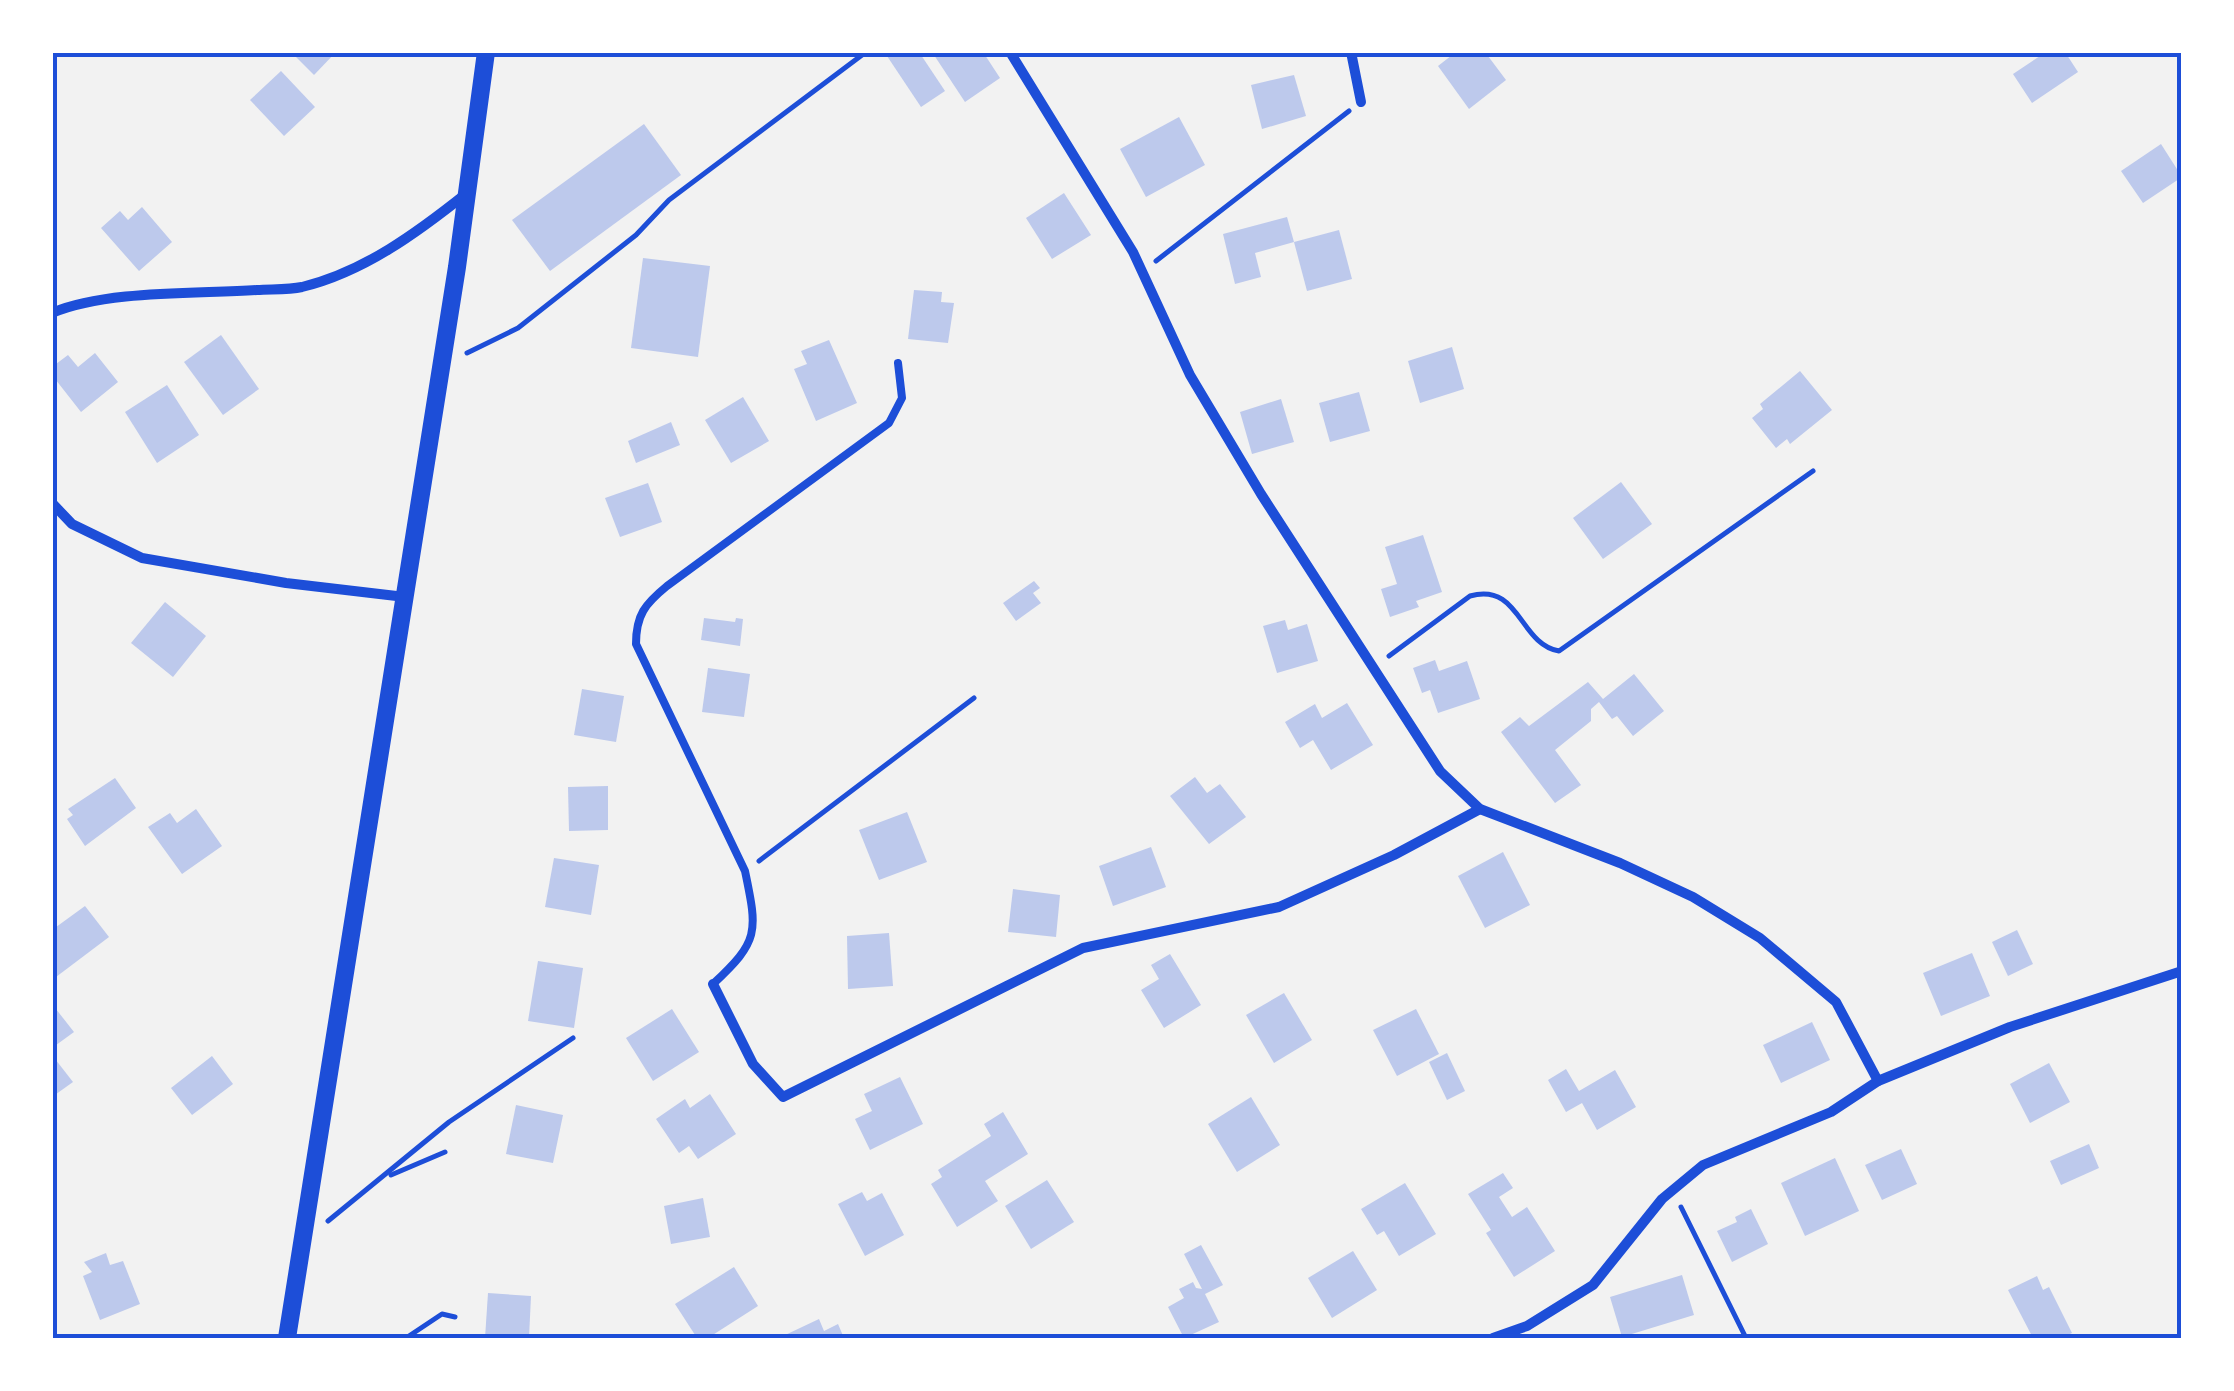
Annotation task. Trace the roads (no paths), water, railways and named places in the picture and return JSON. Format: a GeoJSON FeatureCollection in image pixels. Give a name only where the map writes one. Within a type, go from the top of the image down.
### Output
{"type":"FeatureCollection","features":[{"type":"Feature","properties":{"kind":"street"},"geometry":{"type":"LineString","coordinates":[[287,1338],[442,365],[486,52]]}},
{"type":"Feature","properties":{"kind":"street"},"geometry":{"type":"LineString","coordinates":[[1010,52],[1142,272],[1190,375],[1261,494],[1440,772],[1480,809],[1620,863],[1693,897],[1760,938],[1836,1002],[1878,1081]]}},
{"type":"Feature","properties":{"kind":"street"},"geometry":{"type":"LineString","coordinates":[[1351,52],[1361,102]]}},
{"type":"Feature","properties":{"kind":"street"},"geometry":{"type":"LineString","coordinates":[[52,313],[68,306],[111,299],[301,287],[358,267],[434,220],[468,192]]}},
{"type":"Feature","properties":{"kind":"street"},"geometry":{"type":"LineString","coordinates":[[52,503],[72,524],[142,558],[286,583],[404,597]]}},
{"type":"Feature","properties":{"kind":"street"},"geometry":{"type":"LineString","coordinates":[[714,984],[754,1064],[783,1097],[1083,948],[1279,907],[1394,855],[1480,809]]}},
{"type":"Feature","properties":{"kind":"street"},"geometry":{"type":"LineString","coordinates":[[1493,1338],[1527,1326],[1592,1285],[1673,1190],[1702,1166],[1831,1112],[1878,1081],[2010,1027],[2182,971]]}},
{"type":"Feature","properties":{"kind":"lane"},"geometry":{"type":"LineString","coordinates":[[714,984],[746,954],[752,940],[751,901],[744,872],[636,644],[636,625],[643,606],[667,586],[888,423],[902,398],[898,363]]}}]}
